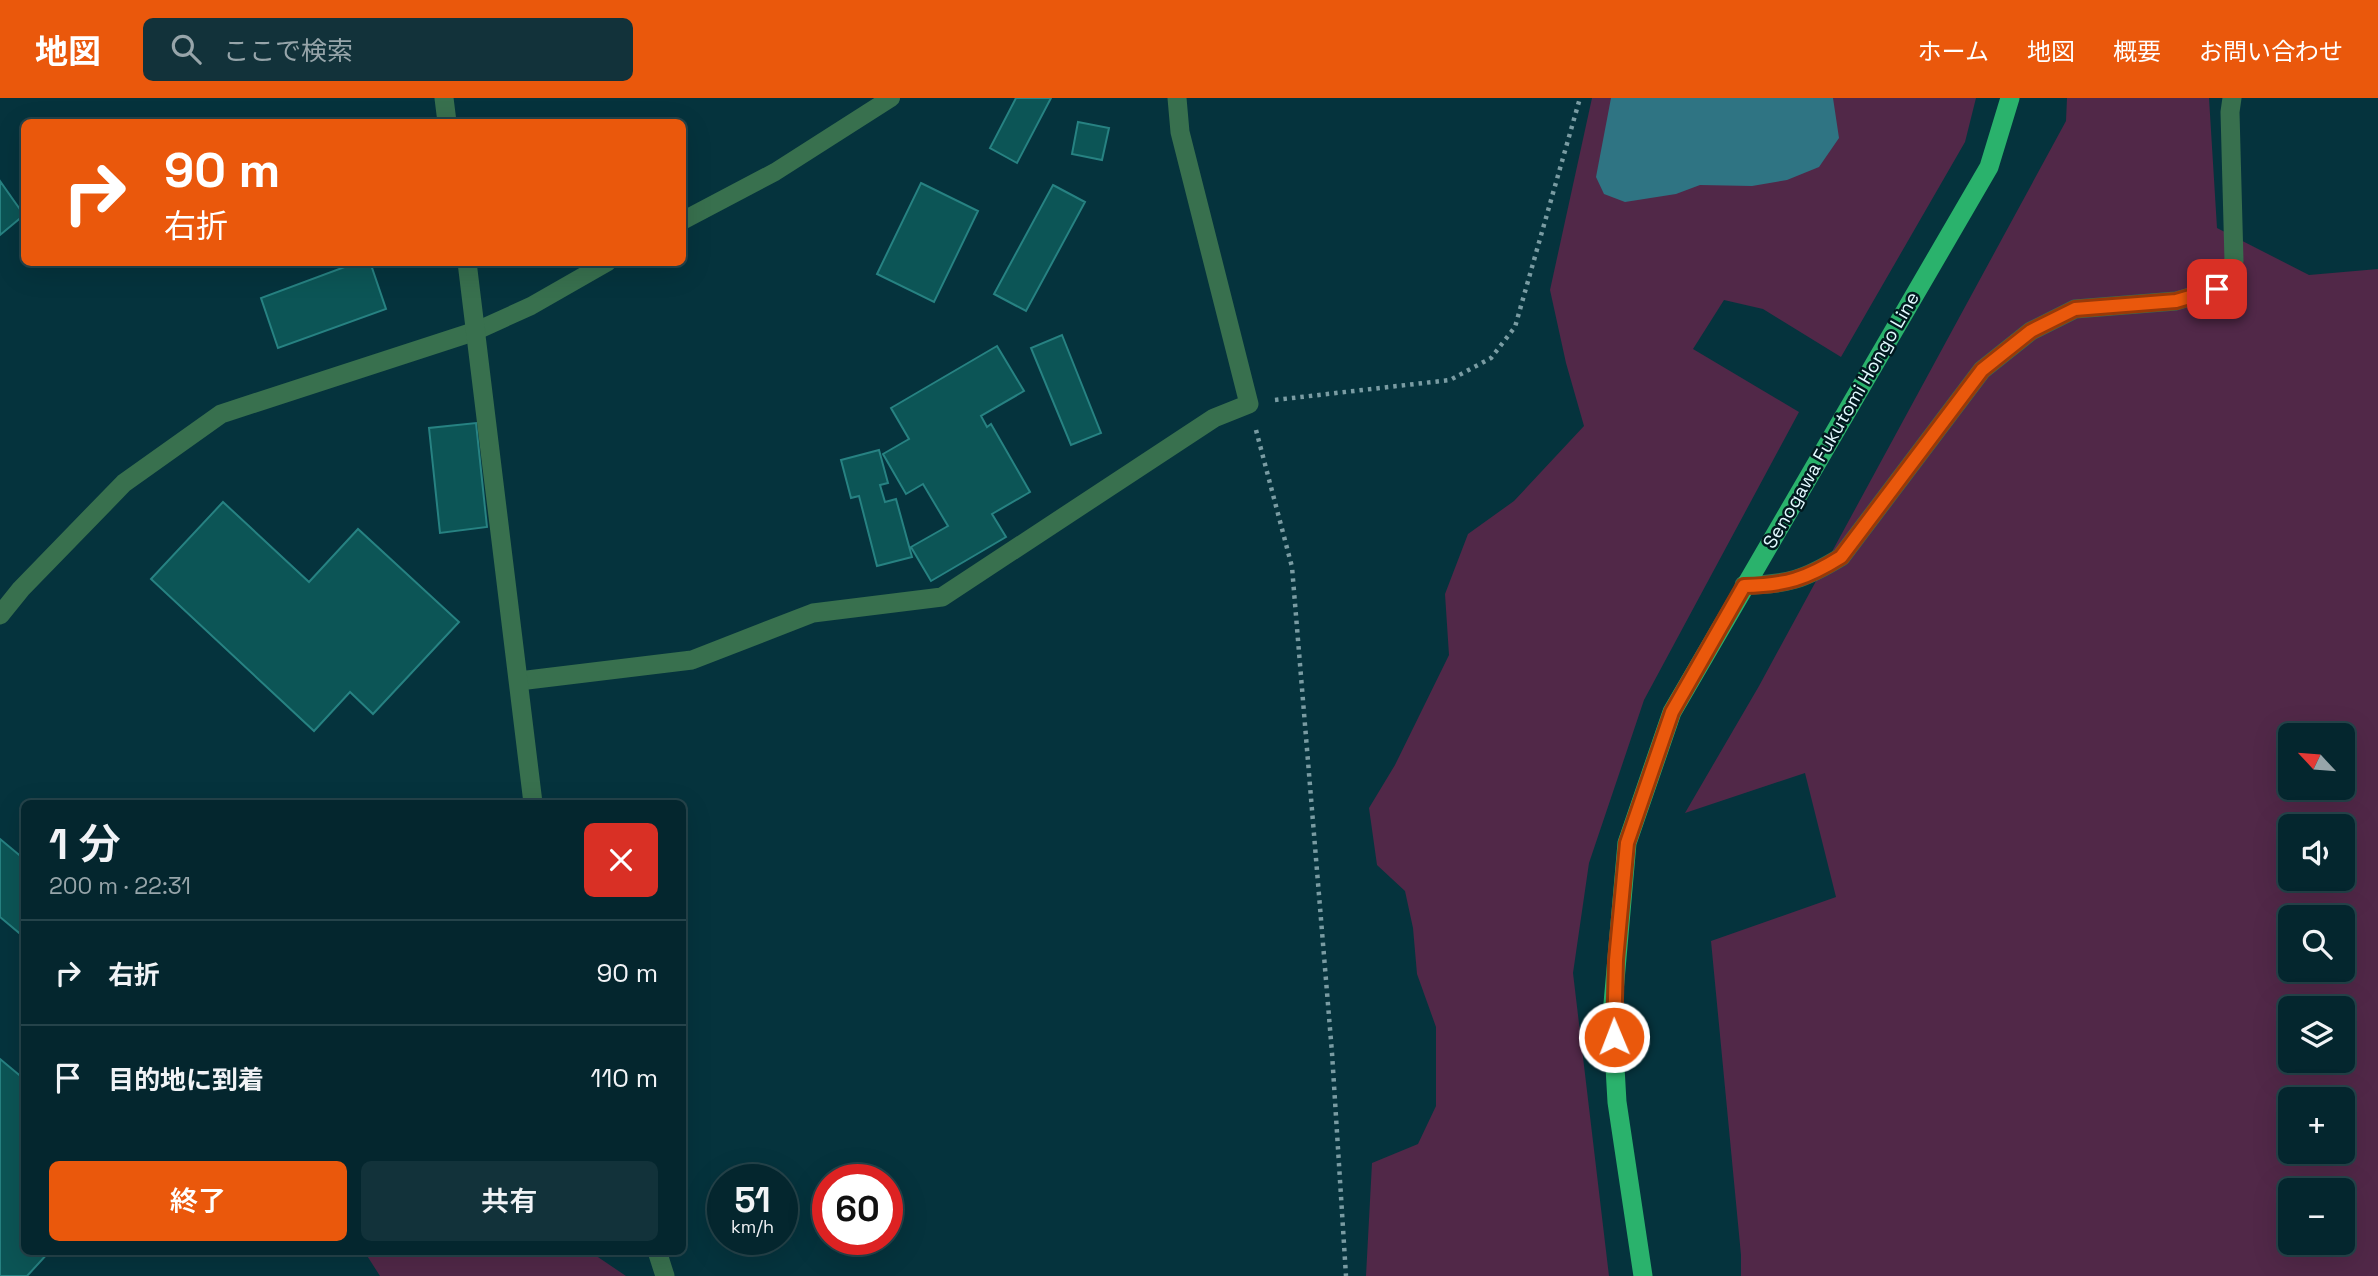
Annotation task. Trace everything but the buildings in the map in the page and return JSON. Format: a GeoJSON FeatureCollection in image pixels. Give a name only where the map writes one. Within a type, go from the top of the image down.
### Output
{"type":"FeatureCollection","features":[{"type":"Feature","properties":{"kind":"main road","name":"Senogawa Fukutomi Hongo Line"},"geometry":{"type":"LineString","coordinates":[[1643,1276],[1618,1102],[1612,1015],[1627,843],[1672,712],[1989,167],[2010,98]]}},
{"type":"Feature","properties":{"kind":"street"},"geometry":{"type":"LineString","coordinates":[[444,98],[447,119]]}},
{"type":"Feature","properties":{"kind":"street"},"geometry":{"type":"LineString","coordinates":[[519,681],[692,660],[813,613],[942,597],[1214,418],[1249,404],[1180,132],[1177,98]]}},
{"type":"Feature","properties":{"kind":"street"},"geometry":{"type":"LineString","coordinates":[[1744,586],[1782,585],[1817,572],[1841,557],[1982,370],[2031,331],[2075,309],[2176,301],[2217,289],[2234,261],[2230,112],[2232,98]]}},
{"type":"Feature","properties":{"kind":"street"},"geometry":{"type":"LineString","coordinates":[[468,266],[533,800]]}},
{"type":"Feature","properties":{"kind":"street"},"geometry":{"type":"LineString","coordinates":[[0,615],[21,589],[124,483],[221,414],[476,331]]}},
{"type":"Feature","properties":{"kind":"street"},"geometry":{"type":"LineString","coordinates":[[658,1255],[665,1276]]}},
{"type":"Feature","properties":{"kind":"lane"},"geometry":{"type":"LineString","coordinates":[[686,219],[775,172],[891,98]]}},
{"type":"Feature","properties":{"kind":"lane"},"geometry":{"type":"LineString","coordinates":[[476,331],[531,306],[601,266]]}},
{"type":"Feature","properties":{"kind":"path"},"geometry":{"type":"LineString","coordinates":[[1346,1276],[1332,1053],[1292,567],[1249,404],[1450,380],[1491,358],[1515,327],[1580,98]]}},
{"type":"Feature","properties":{"kind":"shaded area"},"geometry":{"type":"Polygon","coordinates":[[[1592,98],[1976,98],[1965,142],[1841,357],[1763,309],[1724,300],[1693,349],[1799,412],[1644,700],[1589,863],[1573,973],[1609,1276],[1366,1276],[1372,1163],[1418,1144],[1436,1106],[1436,1027],[1417,974],[1413,928],[1405,891],[1377,865],[1369,808],[1395,765],[1449,655],[1445,594],[1468,534],[1514,501],[1584,426],[1566,363],[1550,290],[1592,98]]]}},
{"type":"Feature","properties":{"kind":"shaded area"},"geometry":{"type":"Polygon","coordinates":[[[2067,98],[2209,98],[2217,228],[2309,275],[2378,269],[2378,1276],[1741,1276],[1711,941],[1836,897],[1805,773],[1685,813],[1759,686],[2066,121],[2067,98]]]}},
{"type":"Feature","properties":{"kind":"shaded area"},"geometry":{"type":"Polygon","coordinates":[[[367,1255],[595,1255],[626,1276],[380,1276],[367,1255]]]}},
{"type":"Feature","properties":{"kind":"water"},"geometry":{"type":"Polygon","coordinates":[[[1611,98],[1833,98],[1839,138],[1819,167],[1787,180],[1752,186],[1700,185],[1676,194],[1625,202],[1604,194],[1596,177],[1611,98]]]}},
{"type":"Feature","properties":{"kind":"route"},"geometry":{"type":"LineString","coordinates":[[1614,1037],[1612,1015],[1627,843],[1672,712],[1744,586],[1782,585],[1817,572],[1841,557],[1875,515],[1912,459],[1982,370],[2031,331],[2075,309],[2176,301],[2217,289]]}}]}
